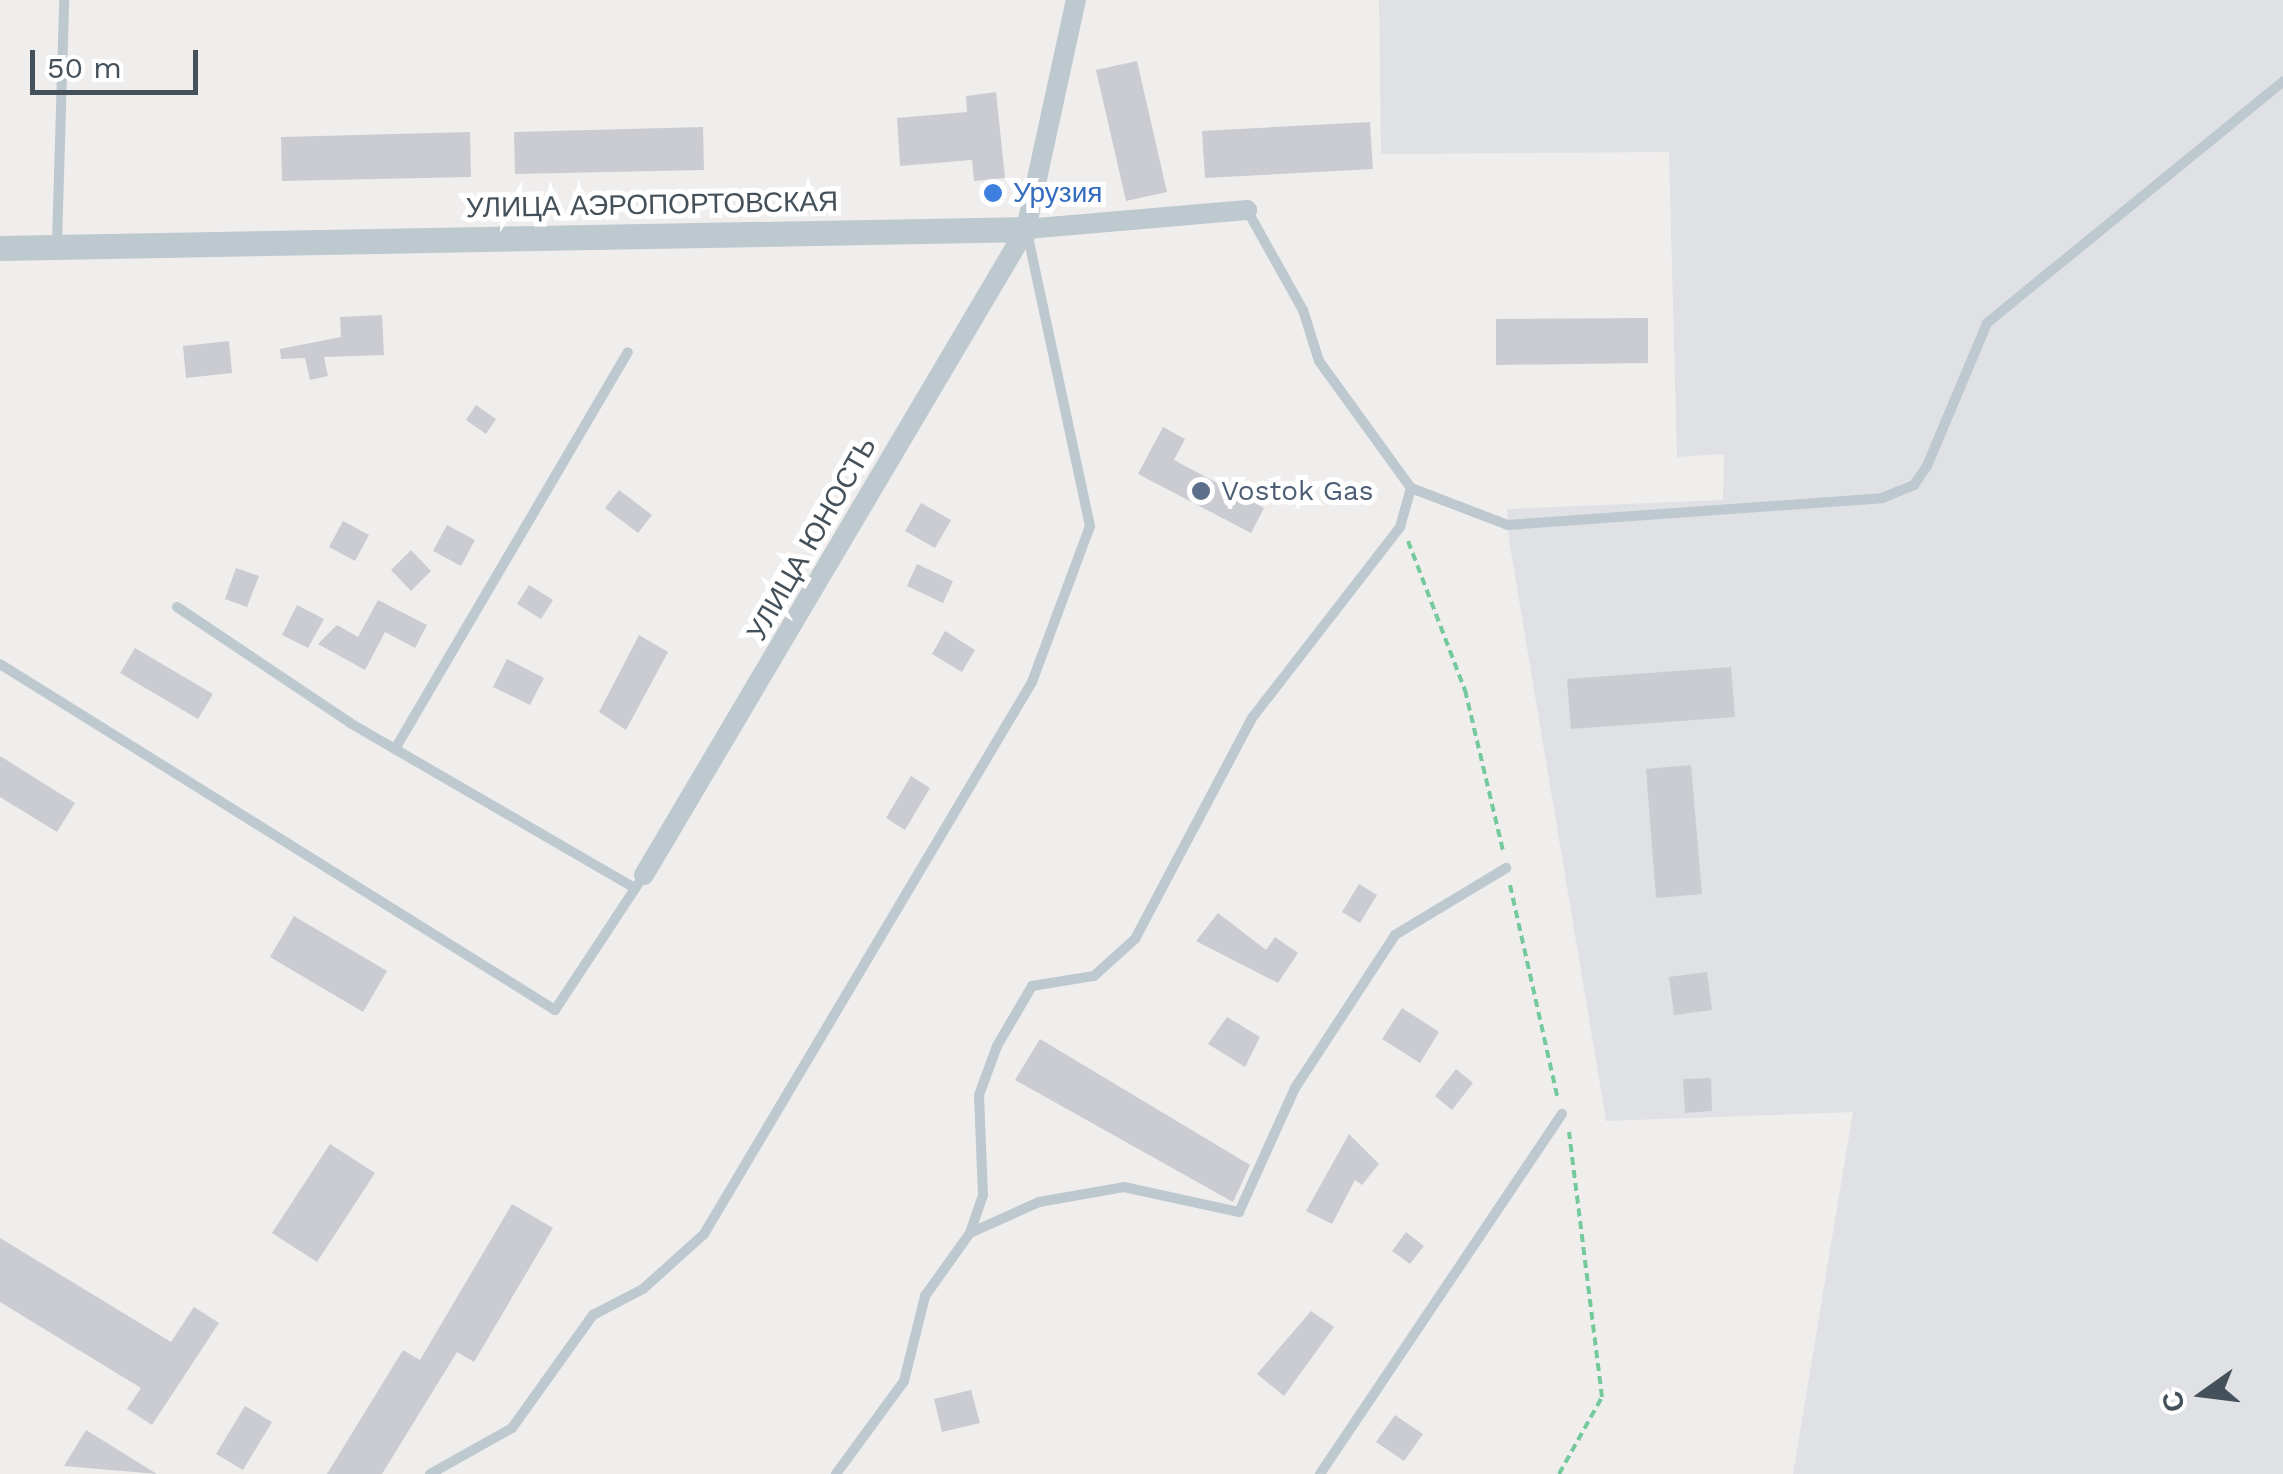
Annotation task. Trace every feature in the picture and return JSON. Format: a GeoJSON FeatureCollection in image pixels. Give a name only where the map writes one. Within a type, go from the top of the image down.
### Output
{"type":"FeatureCollection","features":[{"type":"Feature","properties":{"kind":"street","name":"УЛИЦА ЮНОСТЬ"},"geometry":{"type":"LineString","coordinates":[[640,882],[1026,230],[1076,0]]}},
{"type":"Feature","properties":{"kind":"street","name":"УЛИЦА АЭРОПОРТОВСКАЯ"},"geometry":{"type":"LineString","coordinates":[[57,244],[1026,230],[1247,210]]}},
{"type":"Feature","properties":{"kind":"street"},"geometry":{"type":"LineString","coordinates":[[0,248],[57,244]]}},
{"type":"Feature","properties":{"kind":"lane"},"geometry":{"type":"LineString","coordinates":[[57,244],[64,0]]}},
{"type":"Feature","properties":{"kind":"lane"},"geometry":{"type":"LineString","coordinates":[[1247,210],[1303,310],[1318,361],[1411,488],[1508,525],[1901,493],[1927,466],[1987,323],[2283,82]]}},
{"type":"Feature","properties":{"kind":"lane"},"geometry":{"type":"LineString","coordinates":[[430,1474],[512,1428],[593,1315],[643,1289],[704,1234],[1032,682],[1090,526],[1026,230]]}},
{"type":"Feature","properties":{"kind":"lane"},"geometry":{"type":"LineString","coordinates":[[395,750],[628,352]]}},
{"type":"Feature","properties":{"kind":"lane"},"geometry":{"type":"LineString","coordinates":[[836,1474],[904,1381],[925,1296],[970,1233],[984,1195],[979,1095],[1032,986],[1094,976],[1135,939],[1252,718],[1400,527],[1411,488]]}},
{"type":"Feature","properties":{"kind":"lane"},"geometry":{"type":"LineString","coordinates":[[0,664],[556,1010],[640,882],[395,750],[177,606]]}},
{"type":"Feature","properties":{"kind":"lane"},"geometry":{"type":"LineString","coordinates":[[970,1233],[1039,1202],[1124,1187],[1239,1212],[1295,1088],[1395,935],[1506,868]]}},
{"type":"Feature","properties":{"kind":"lane"},"geometry":{"type":"LineString","coordinates":[[1320,1474],[1562,1114]]}},
{"type":"Feature","properties":{"kind":"path"},"geometry":{"type":"LineString","coordinates":[[1400,527],[1465,690],[1562,1114],[1602,1397],[1558,1474]]}},
{"type":"Feature","properties":{"kind":"shaded area"},"geometry":{"type":"Polygon","coordinates":[[[1379,0],[2283,0],[2283,1474],[1793,1474],[1853,1112],[1606,1121],[1509,540],[1507,509],[1723,500],[1724,454],[1677,457],[1669,152],[1381,154],[1379,0]]]}},
{"type":"Feature","properties":{"kind":"building"},"geometry":{"type":"Polygon","coordinates":[[[1137,61],[1167,192],[1126,201],[1096,70],[1137,61]]]}},
{"type":"Feature","properties":{"kind":"building"},"geometry":{"type":"Polygon","coordinates":[[[996,92],[1005,178],[974,181],[972,160],[900,166],[897,118],[967,112],[966,96],[996,92]]]}},
{"type":"Feature","properties":{"kind":"building"},"geometry":{"type":"Polygon","coordinates":[[[1370,122],[1373,169],[1205,178],[1202,131],[1370,122]]]}},
{"type":"Feature","properties":{"kind":"building"},"geometry":{"type":"Polygon","coordinates":[[[703,127],[704,170],[515,174],[514,132],[703,127]]]}},
{"type":"Feature","properties":{"kind":"building"},"geometry":{"type":"Polygon","coordinates":[[[470,132],[471,177],[282,181],[281,137],[470,132]]]}},
{"type":"Feature","properties":{"kind":"building"},"geometry":{"type":"Polygon","coordinates":[[[382,315],[384,355],[324,357],[328,376],[310,380],[305,358],[281,359],[280,349],[341,337],[340,317],[382,315]]]}},
{"type":"Feature","properties":{"kind":"building"},"geometry":{"type":"Polygon","coordinates":[[[1648,318],[1648,363],[1496,365],[1496,319],[1648,318]]]}},
{"type":"Feature","properties":{"kind":"building"},"geometry":{"type":"Polygon","coordinates":[[[229,341],[232,373],[186,378],[183,346],[229,341]]]}},
{"type":"Feature","properties":{"kind":"building"},"geometry":{"type":"Polygon","coordinates":[[[476,405],[496,419],[486,434],[466,420],[476,405]]]}},
{"type":"Feature","properties":{"kind":"building","name":"Vostok Gas"},"geometry":{"type":"Polygon","coordinates":[[[1163,427],[1185,439],[1174,460],[1264,508],[1251,533],[1138,474],[1163,427]]]}},
{"type":"Feature","properties":{"kind":"building"},"geometry":{"type":"Polygon","coordinates":[[[619,490],[652,515],[638,533],[605,508],[619,490]]]}},
{"type":"Feature","properties":{"kind":"building"},"geometry":{"type":"Polygon","coordinates":[[[921,503],[951,520],[935,548],[905,531],[921,503]]]}},
{"type":"Feature","properties":{"kind":"building"},"geometry":{"type":"Polygon","coordinates":[[[343,521],[369,535],[355,561],[329,547],[343,521]]]}},
{"type":"Feature","properties":{"kind":"building"},"geometry":{"type":"Polygon","coordinates":[[[447,525],[475,540],[461,566],[433,551],[447,525]]]}},
{"type":"Feature","properties":{"kind":"building"},"geometry":{"type":"Polygon","coordinates":[[[411,550],[431,571],[411,591],[391,570],[411,550]]]}},
{"type":"Feature","properties":{"kind":"building"},"geometry":{"type":"Polygon","coordinates":[[[917,564],[953,581],[943,603],[907,586],[917,564]]]}},
{"type":"Feature","properties":{"kind":"building"},"geometry":{"type":"Polygon","coordinates":[[[236,568],[259,576],[247,607],[225,599],[236,568]]]}},
{"type":"Feature","properties":{"kind":"building"},"geometry":{"type":"Polygon","coordinates":[[[529,585],[553,600],[541,619],[517,604],[529,585]]]}},
{"type":"Feature","properties":{"kind":"building"},"geometry":{"type":"Polygon","coordinates":[[[378,600],[427,625],[415,648],[385,632],[365,670],[318,644],[337,625],[358,637],[378,600]]]}},
{"type":"Feature","properties":{"kind":"building"},"geometry":{"type":"Polygon","coordinates":[[[297,605],[324,619],[308,648],[282,635],[297,605]]]}},
{"type":"Feature","properties":{"kind":"building"},"geometry":{"type":"Polygon","coordinates":[[[945,631],[975,650],[962,672],[932,654],[945,631]]]}},
{"type":"Feature","properties":{"kind":"building"},"geometry":{"type":"Polygon","coordinates":[[[639,635],[668,652],[626,730],[599,712],[639,635]]]}},
{"type":"Feature","properties":{"kind":"building"},"geometry":{"type":"Polygon","coordinates":[[[135,648],[213,694],[198,719],[120,673],[135,648]]]}},
{"type":"Feature","properties":{"kind":"building"},"geometry":{"type":"Polygon","coordinates":[[[507,659],[544,678],[530,705],[493,687],[507,659]]]}},
{"type":"Feature","properties":{"kind":"building"},"geometry":{"type":"Polygon","coordinates":[[[1731,667],[1735,717],[1571,729],[1567,679],[1731,667]]]}},
{"type":"Feature","properties":{"kind":"building"},"geometry":{"type":"Polygon","coordinates":[[[0,756],[75,803],[57,832],[0,797],[0,756]]]}},
{"type":"Feature","properties":{"kind":"building"},"geometry":{"type":"Polygon","coordinates":[[[1691,765],[1702,894],[1656,898],[1646,769],[1691,765]]]}},
{"type":"Feature","properties":{"kind":"building"},"geometry":{"type":"Polygon","coordinates":[[[911,776],[930,788],[905,830],[886,818],[911,776]]]}},
{"type":"Feature","properties":{"kind":"building"},"geometry":{"type":"Polygon","coordinates":[[[1359,884],[1377,895],[1360,923],[1342,912],[1359,884]]]}},
{"type":"Feature","properties":{"kind":"building"},"geometry":{"type":"Polygon","coordinates":[[[1218,913],[1266,950],[1275,937],[1298,953],[1278,983],[1196,941],[1218,913]]]}},
{"type":"Feature","properties":{"kind":"building"},"geometry":{"type":"Polygon","coordinates":[[[294,916],[387,971],[363,1012],[270,957],[294,916]]]}},
{"type":"Feature","properties":{"kind":"building"},"geometry":{"type":"Polygon","coordinates":[[[1707,972],[1712,1010],[1674,1015],[1669,977],[1707,972]]]}},
{"type":"Feature","properties":{"kind":"building"},"geometry":{"type":"Polygon","coordinates":[[[1402,1008],[1439,1032],[1420,1063],[1382,1039],[1402,1008]]]}},
{"type":"Feature","properties":{"kind":"building"},"geometry":{"type":"Polygon","coordinates":[[[1227,1017],[1260,1037],[1245,1067],[1208,1044],[1227,1017]]]}},
{"type":"Feature","properties":{"kind":"building"},"geometry":{"type":"Polygon","coordinates":[[[1040,1039],[1250,1165],[1233,1202],[1015,1080],[1040,1039]]]}},
{"type":"Feature","properties":{"kind":"building"},"geometry":{"type":"Polygon","coordinates":[[[1456,1069],[1473,1083],[1452,1110],[1435,1096],[1456,1069]]]}},
{"type":"Feature","properties":{"kind":"building"},"geometry":{"type":"Polygon","coordinates":[[[1711,1078],[1712,1111],[1685,1113],[1683,1079],[1711,1078]]]}},
{"type":"Feature","properties":{"kind":"building"},"geometry":{"type":"Polygon","coordinates":[[[1349,1134],[1379,1164],[1362,1185],[1355,1180],[1332,1224],[1306,1211],[1349,1134]]]}},
{"type":"Feature","properties":{"kind":"building"},"geometry":{"type":"Polygon","coordinates":[[[330,1144],[375,1173],[317,1262],[272,1233],[330,1144]]]}},
{"type":"Feature","properties":{"kind":"building"},"geometry":{"type":"Polygon","coordinates":[[[512,1204],[553,1228],[474,1362],[457,1352],[382,1474],[327,1474],[403,1350],[420,1360],[512,1204]]]}},
{"type":"Feature","properties":{"kind":"building"},"geometry":{"type":"Polygon","coordinates":[[[1406,1232],[1424,1246],[1410,1264],[1392,1251],[1406,1232]]]}},
{"type":"Feature","properties":{"kind":"building"},"geometry":{"type":"Polygon","coordinates":[[[0,1238],[171,1342],[194,1307],[219,1323],[152,1425],[127,1409],[141,1388],[0,1302],[0,1238]]]}},
{"type":"Feature","properties":{"kind":"building"},"geometry":{"type":"Polygon","coordinates":[[[1311,1311],[1334,1327],[1284,1396],[1257,1374],[1311,1311]]]}},
{"type":"Feature","properties":{"kind":"building"},"geometry":{"type":"Polygon","coordinates":[[[971,1390],[980,1423],[942,1432],[934,1399],[971,1390]]]}},
{"type":"Feature","properties":{"kind":"building"},"geometry":{"type":"Polygon","coordinates":[[[245,1406],[272,1422],[243,1470],[216,1454],[245,1406]]]}},
{"type":"Feature","properties":{"kind":"building"},"geometry":{"type":"Polygon","coordinates":[[[1395,1415],[1423,1434],[1404,1461],[1376,1442],[1395,1415]]]}},
{"type":"Feature","properties":{"kind":"building"},"geometry":{"type":"Polygon","coordinates":[[[86,1430],[157,1474],[64,1466],[86,1430]]]}},
{"type":"Feature","properties":{"kind":"place","name":"Урузия"},"geometry":{"type":"Point","coordinates":[993,193]}},
{"type":"Feature","properties":{"kind":"place","name":"Vostok Gas"},"geometry":{"type":"Point","coordinates":[1201,491]}}]}
